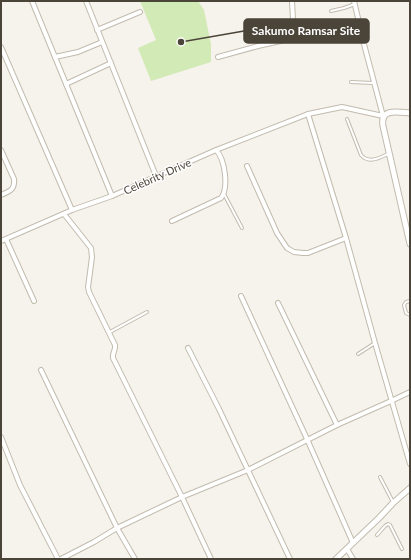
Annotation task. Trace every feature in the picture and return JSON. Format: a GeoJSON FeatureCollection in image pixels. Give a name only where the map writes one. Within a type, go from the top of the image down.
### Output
{"type":"FeatureCollection","features":[{"type":"Feature","properties":{"kind":"street"},"geometry":{"type":"LineString","coordinates":[[32,1],[112,196]]}},
{"type":"Feature","properties":{"kind":"street"},"geometry":{"type":"LineString","coordinates":[[86,1],[156,176]]}},
{"type":"Feature","properties":{"kind":"street"},"geometry":{"type":"LineString","coordinates":[[218,57],[294,38],[292,1]]}},
{"type":"Feature","properties":{"kind":"street"},"geometry":{"type":"LineString","coordinates":[[354,3],[383,116],[382,121],[410,244]]}},
{"type":"Feature","properties":{"kind":"street"},"geometry":{"type":"LineString","coordinates":[[97,30],[140,12]]}},
{"type":"Feature","properties":{"kind":"street"},"geometry":{"type":"LineString","coordinates":[[55,57],[78,52],[102,42]]}},
{"type":"Feature","properties":{"kind":"street"},"geometry":{"type":"LineString","coordinates":[[1,47],[72,210]]}},
{"type":"Feature","properties":{"kind":"street"},"geometry":{"type":"LineString","coordinates":[[66,84],[111,63]]}},
{"type":"Feature","properties":{"kind":"street","name":"Celebrity Drive"},"geometry":{"type":"LineString","coordinates":[[1,241],[72,210],[112,196],[216,150],[308,114],[342,107],[383,116]]}},
{"type":"Feature","properties":{"kind":"street"},"geometry":{"type":"LineString","coordinates":[[383,116],[393,112],[410,113]]}},
{"type":"Feature","properties":{"kind":"street"},"geometry":{"type":"LineString","coordinates":[[308,114],[346,238],[410,464]]}},
{"type":"Feature","properties":{"kind":"street"},"geometry":{"type":"LineString","coordinates":[[1,150],[14,179],[14,183],[13,188],[10,191],[1,195]]}},
{"type":"Feature","properties":{"kind":"street"},"geometry":{"type":"LineString","coordinates":[[172,221],[221,198],[224,194],[225,170],[219,153],[216,150]]}},
{"type":"Feature","properties":{"kind":"street"},"geometry":{"type":"LineString","coordinates":[[247,166],[277,233],[287,248],[294,252],[308,253],[346,238]]}},
{"type":"Feature","properties":{"kind":"street"},"geometry":{"type":"LineString","coordinates":[[64,214],[91,248],[92,256],[88,287],[115,347],[113,358],[211,559]]}},
{"type":"Feature","properties":{"kind":"street"},"geometry":{"type":"LineString","coordinates":[[6,239],[34,301]]}},
{"type":"Feature","properties":{"kind":"street"},"geometry":{"type":"LineString","coordinates":[[241,296],[308,439],[353,543]]}},
{"type":"Feature","properties":{"kind":"street"},"geometry":{"type":"LineString","coordinates":[[278,303],[337,425]]}},
{"type":"Feature","properties":{"kind":"street"},"geometry":{"type":"LineString","coordinates":[[188,348],[219,409],[290,559]]}},
{"type":"Feature","properties":{"kind":"street"},"geometry":{"type":"LineString","coordinates":[[41,370],[117,528],[136,559]]}},
{"type":"Feature","properties":{"kind":"street"},"geometry":{"type":"LineString","coordinates":[[61,559],[117,528],[182,497],[248,470],[337,425],[410,392]]}},
{"type":"Feature","properties":{"kind":"street"},"geometry":{"type":"LineString","coordinates":[[1,437],[2,443],[20,485],[58,559]]}},
{"type":"Feature","properties":{"kind":"street"},"geometry":{"type":"LineString","coordinates":[[336,559],[410,488]]}},
{"type":"Feature","properties":{"kind":"street"},"geometry":{"type":"LineString","coordinates":[[348,549],[353,559]]}},
{"type":"Feature","properties":{"kind":"lane"},"geometry":{"type":"LineString","coordinates":[[331,10],[344,8],[354,3]]}},
{"type":"Feature","properties":{"kind":"lane"},"geometry":{"type":"LineString","coordinates":[[351,82],[374,83]]}},
{"type":"Feature","properties":{"kind":"lane"},"geometry":{"type":"LineString","coordinates":[[347,120],[361,155],[364,158],[371,160],[390,154]]}},
{"type":"Feature","properties":{"kind":"lane"},"geometry":{"type":"LineString","coordinates":[[224,194],[242,228]]}},
{"type":"Feature","properties":{"kind":"lane"},"geometry":{"type":"LineString","coordinates":[[410,300],[404,305],[406,313],[410,315]]}},
{"type":"Feature","properties":{"kind":"lane"},"geometry":{"type":"LineString","coordinates":[[109,332],[147,312]]}},
{"type":"Feature","properties":{"kind":"lane"},"geometry":{"type":"LineString","coordinates":[[358,354],[375,343]]}},
{"type":"Feature","properties":{"kind":"lane"},"geometry":{"type":"LineString","coordinates":[[380,476],[393,503]]}},
{"type":"Feature","properties":{"kind":"lane"},"geometry":{"type":"LineString","coordinates":[[379,518],[385,526]]}},
{"type":"Feature","properties":{"kind":"lane"},"geometry":{"type":"LineString","coordinates":[[377,535],[385,526],[388,524],[390,525],[402,549]]}},
{"type":"Feature","properties":{"kind":"green space"},"geometry":{"type":"Polygon","coordinates":[[[140,1],[198,1],[204,10],[211,44],[211,62],[151,81],[138,48],[156,40],[140,1]]]}},
{"type":"Feature","properties":{"kind":"place","name":"Sakumo Ramsar Site"},"geometry":{"type":"Point","coordinates":[181,42]}}]}
